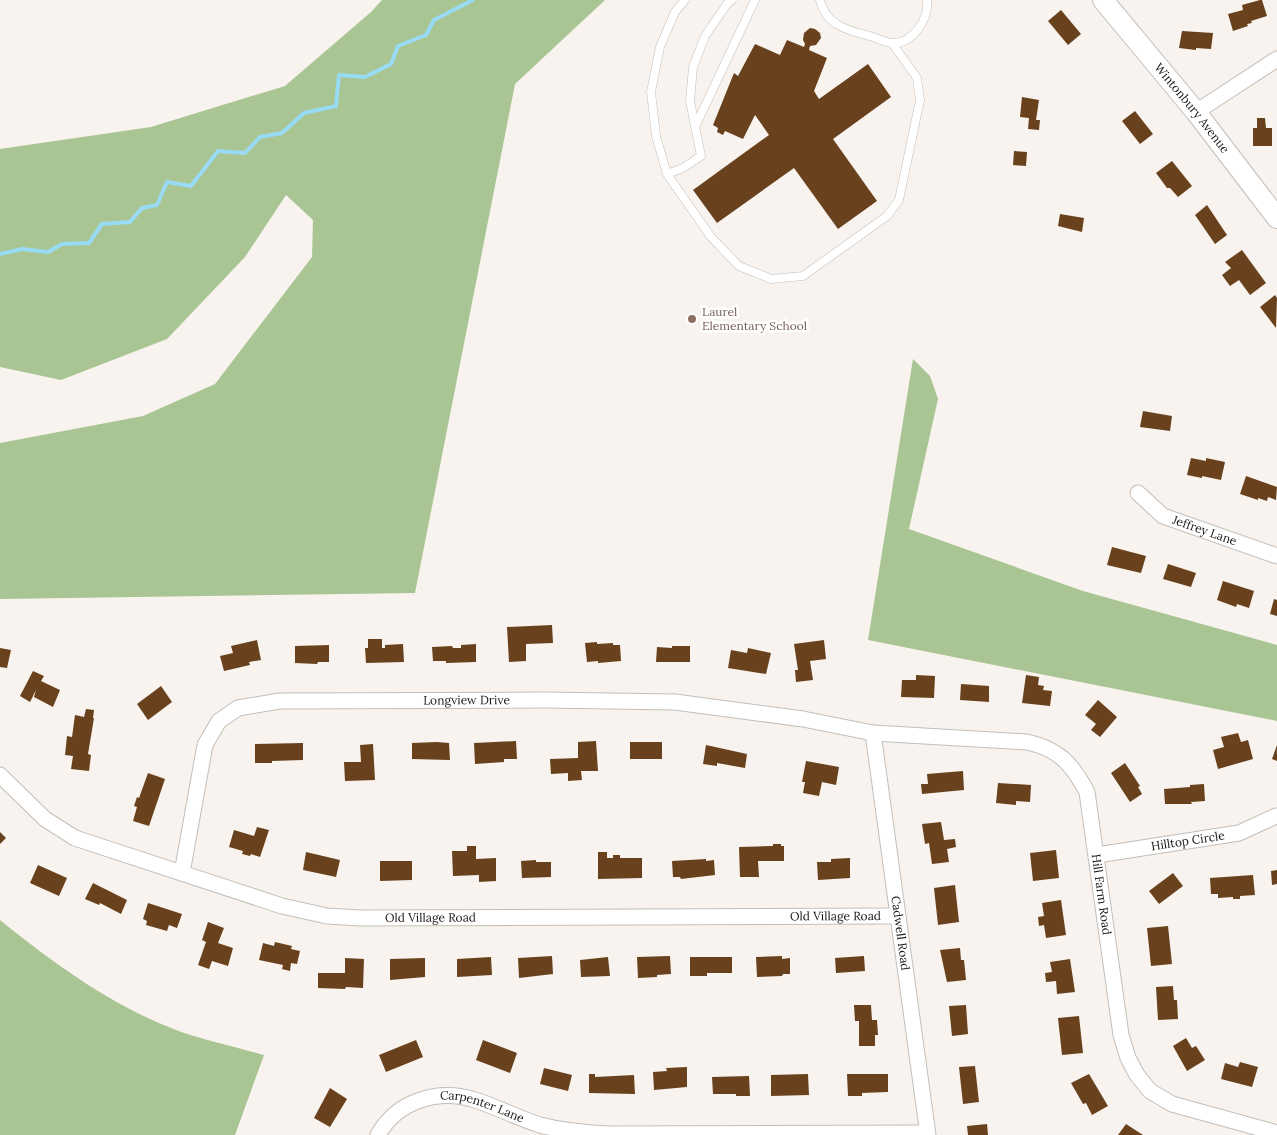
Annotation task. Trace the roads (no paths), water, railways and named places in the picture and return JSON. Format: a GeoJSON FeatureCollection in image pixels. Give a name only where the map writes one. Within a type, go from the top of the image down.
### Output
{"type":"FeatureCollection","features":[{"type":"Feature","properties":{"kind":"street","name":"Wintonbury Avenue"},"geometry":{"type":"LineString","coordinates":[[1103,0],[1196,112],[1277,218]]}},
{"type":"Feature","properties":{"kind":"street"},"geometry":{"type":"LineString","coordinates":[[1196,112],[1277,59]]}},
{"type":"Feature","properties":{"kind":"street","name":"Jeffrey Lane"},"geometry":{"type":"LineString","coordinates":[[1138,492],[1163,516],[1277,556]]}},
{"type":"Feature","properties":{"kind":"street","name":"Longview Drive"},"geometry":{"type":"LineString","coordinates":[[182,873],[204,745],[219,721],[238,708],[279,702],[546,700],[675,702],[803,720],[873,733]]}},
{"type":"Feature","properties":{"kind":"street","name":"Hill Farm Road"},"geometry":{"type":"LineString","coordinates":[[873,733],[1027,742],[1043,745],[1063,757],[1077,772],[1087,792],[1121,1035],[1128,1058],[1137,1075],[1150,1091],[1172,1104],[1277,1132]]}},
{"type":"Feature","properties":{"kind":"street","name":"Cadwell Road"},"geometry":{"type":"LineString","coordinates":[[873,733],[928,1134]]}},
{"type":"Feature","properties":{"kind":"street","name":"Old Village Road"},"geometry":{"type":"LineString","coordinates":[[0,775],[45,819],[75,838],[282,906],[326,916],[360,918],[898,916]]}},
{"type":"Feature","properties":{"kind":"street","name":"Hilltop Circle"},"geometry":{"type":"LineString","coordinates":[[1096,855],[1239,833],[1276,816]]}},
{"type":"Feature","properties":{"kind":"street","name":"Carpenter Lane"},"geometry":{"type":"LineString","coordinates":[[378,1135],[384,1125],[398,1111],[410,1104],[424,1098],[446,1096],[473,1100],[538,1124],[577,1133],[928,1134]]}},
{"type":"Feature","properties":{"kind":"lane"},"geometry":{"type":"LineString","coordinates":[[685,0],[675,12],[660,47],[651,92],[656,136],[667,174],[711,237],[739,266],[771,279],[803,276],[887,216],[899,200],[920,100],[916,78],[892,43]]}},
{"type":"Feature","properties":{"kind":"lane"},"geometry":{"type":"LineString","coordinates":[[667,174],[683,168],[701,156],[690,101],[693,67],[705,36],[727,4],[732,0]]}},
{"type":"Feature","properties":{"kind":"lane"},"geometry":{"type":"LineString","coordinates":[[695,128],[755,0]]}},
{"type":"Feature","properties":{"kind":"lane"},"geometry":{"type":"LineString","coordinates":[[820,0],[822,10],[839,27],[892,43],[907,39],[920,27],[928,7],[927,0]]}},
{"type":"Feature","properties":{"kind":"waterway"},"geometry":{"type":"LineString","coordinates":[[0,254],[22,249],[48,252],[62,244],[89,243],[102,224],[130,222],[142,208],[157,205],[167,182],[191,186],[218,151],[245,153],[260,137],[282,133],[304,113],[336,106],[339,75],[365,77],[391,64],[398,46],[426,35],[434,20],[473,0]]}},
{"type":"Feature","properties":{"kind":"place","name":"Laurel Elementary School"},"geometry":{"type":"Point","coordinates":[692,319]}}]}
